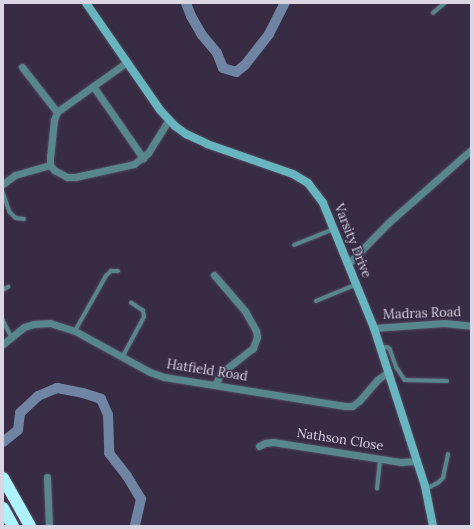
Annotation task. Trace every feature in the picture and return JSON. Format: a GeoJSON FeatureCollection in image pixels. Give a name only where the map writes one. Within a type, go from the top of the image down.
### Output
{"type":"FeatureCollection","features":[{"type":"Feature","properties":{"kind":"highway"},"geometry":{"type":"LineString","coordinates":[[3,478],[30,526]]}},
{"type":"Feature","properties":{"kind":"highway"},"geometry":{"type":"LineString","coordinates":[[3,508],[13,526]]}},
{"type":"Feature","properties":{"kind":"street","name":"Varsity Drive"},"geometry":{"type":"LineString","coordinates":[[86,3],[169,120],[190,137],[286,171],[304,180],[323,202],[374,328],[426,489],[433,526]]}},
{"type":"Feature","properties":{"kind":"street"},"geometry":{"type":"LineString","coordinates":[[50,165],[54,120],[57,112],[128,62]]}},
{"type":"Feature","properties":{"kind":"street"},"geometry":{"type":"LineString","coordinates":[[22,67],[57,112]]}},
{"type":"Feature","properties":{"kind":"street"},"geometry":{"type":"LineString","coordinates":[[93,86],[143,158]]}},
{"type":"Feature","properties":{"kind":"street"},"geometry":{"type":"LineString","coordinates":[[50,165],[59,174],[67,177],[75,177],[130,165],[143,158],[169,120]]}},
{"type":"Feature","properties":{"kind":"street"},"geometry":{"type":"LineString","coordinates":[[348,264],[388,223],[471,150]]}},
{"type":"Feature","properties":{"kind":"street"},"geometry":{"type":"LineString","coordinates":[[3,184],[15,175],[50,165]]}},
{"type":"Feature","properties":{"kind":"street"},"geometry":{"type":"LineString","coordinates":[[214,275],[242,307],[256,331],[257,337],[252,348],[221,373],[215,385]]}},
{"type":"Feature","properties":{"kind":"street","name":"Hatfield Road"},"geometry":{"type":"LineString","coordinates":[[3,344],[24,327],[43,323],[64,326],[164,377],[349,406],[359,401],[377,380],[388,372]]}},
{"type":"Feature","properties":{"kind":"street","name":"Madras Road"},"geometry":{"type":"LineString","coordinates":[[374,328],[444,323],[471,326]]}},
{"type":"Feature","properties":{"kind":"street","name":"Nathson Close"},"geometry":{"type":"LineString","coordinates":[[259,446],[265,442],[273,442],[401,462],[417,461]]}},
{"type":"Feature","properties":{"kind":"street"},"geometry":{"type":"LineString","coordinates":[[47,477],[49,526]]}},
{"type":"Feature","properties":{"kind":"lane"},"geometry":{"type":"LineString","coordinates":[[433,13],[444,3]]}},
{"type":"Feature","properties":{"kind":"lane"},"geometry":{"type":"LineString","coordinates":[[3,192],[10,212],[16,218],[24,219]]}},
{"type":"Feature","properties":{"kind":"lane"},"geometry":{"type":"LineString","coordinates":[[294,245],[335,229]]}},
{"type":"Feature","properties":{"kind":"lane"},"geometry":{"type":"LineString","coordinates":[[75,331],[106,276],[111,271],[118,271]]}},
{"type":"Feature","properties":{"kind":"lane"},"geometry":{"type":"LineString","coordinates":[[316,301],[356,284]]}},
{"type":"Feature","properties":{"kind":"lane"},"geometry":{"type":"LineString","coordinates":[[3,290],[8,287]]}},
{"type":"Feature","properties":{"kind":"lane"},"geometry":{"type":"LineString","coordinates":[[123,356],[144,317],[143,311],[130,303]]}},
{"type":"Feature","properties":{"kind":"lane"},"geometry":{"type":"LineString","coordinates":[[3,320],[11,336]]}},
{"type":"Feature","properties":{"kind":"lane"},"geometry":{"type":"LineString","coordinates":[[380,348],[387,347],[390,349],[397,368],[405,380],[447,381]]}},
{"type":"Feature","properties":{"kind":"lane"},"geometry":{"type":"LineString","coordinates":[[426,489],[438,483],[443,478],[448,455]]}},
{"type":"Feature","properties":{"kind":"lane"},"geometry":{"type":"LineString","coordinates":[[377,489],[380,459]]}},
{"type":"Feature","properties":{"kind":"waterway"},"geometry":{"type":"LineString","coordinates":[[186,3],[191,16],[202,35],[217,53],[223,68],[236,72],[245,65],[269,34],[285,3]]}},
{"type":"Feature","properties":{"kind":"waterway"},"geometry":{"type":"LineString","coordinates":[[3,442],[18,430],[20,413],[38,396],[57,388],[83,393],[101,399],[108,415],[109,453],[127,476],[141,499],[135,526]]}}]}
